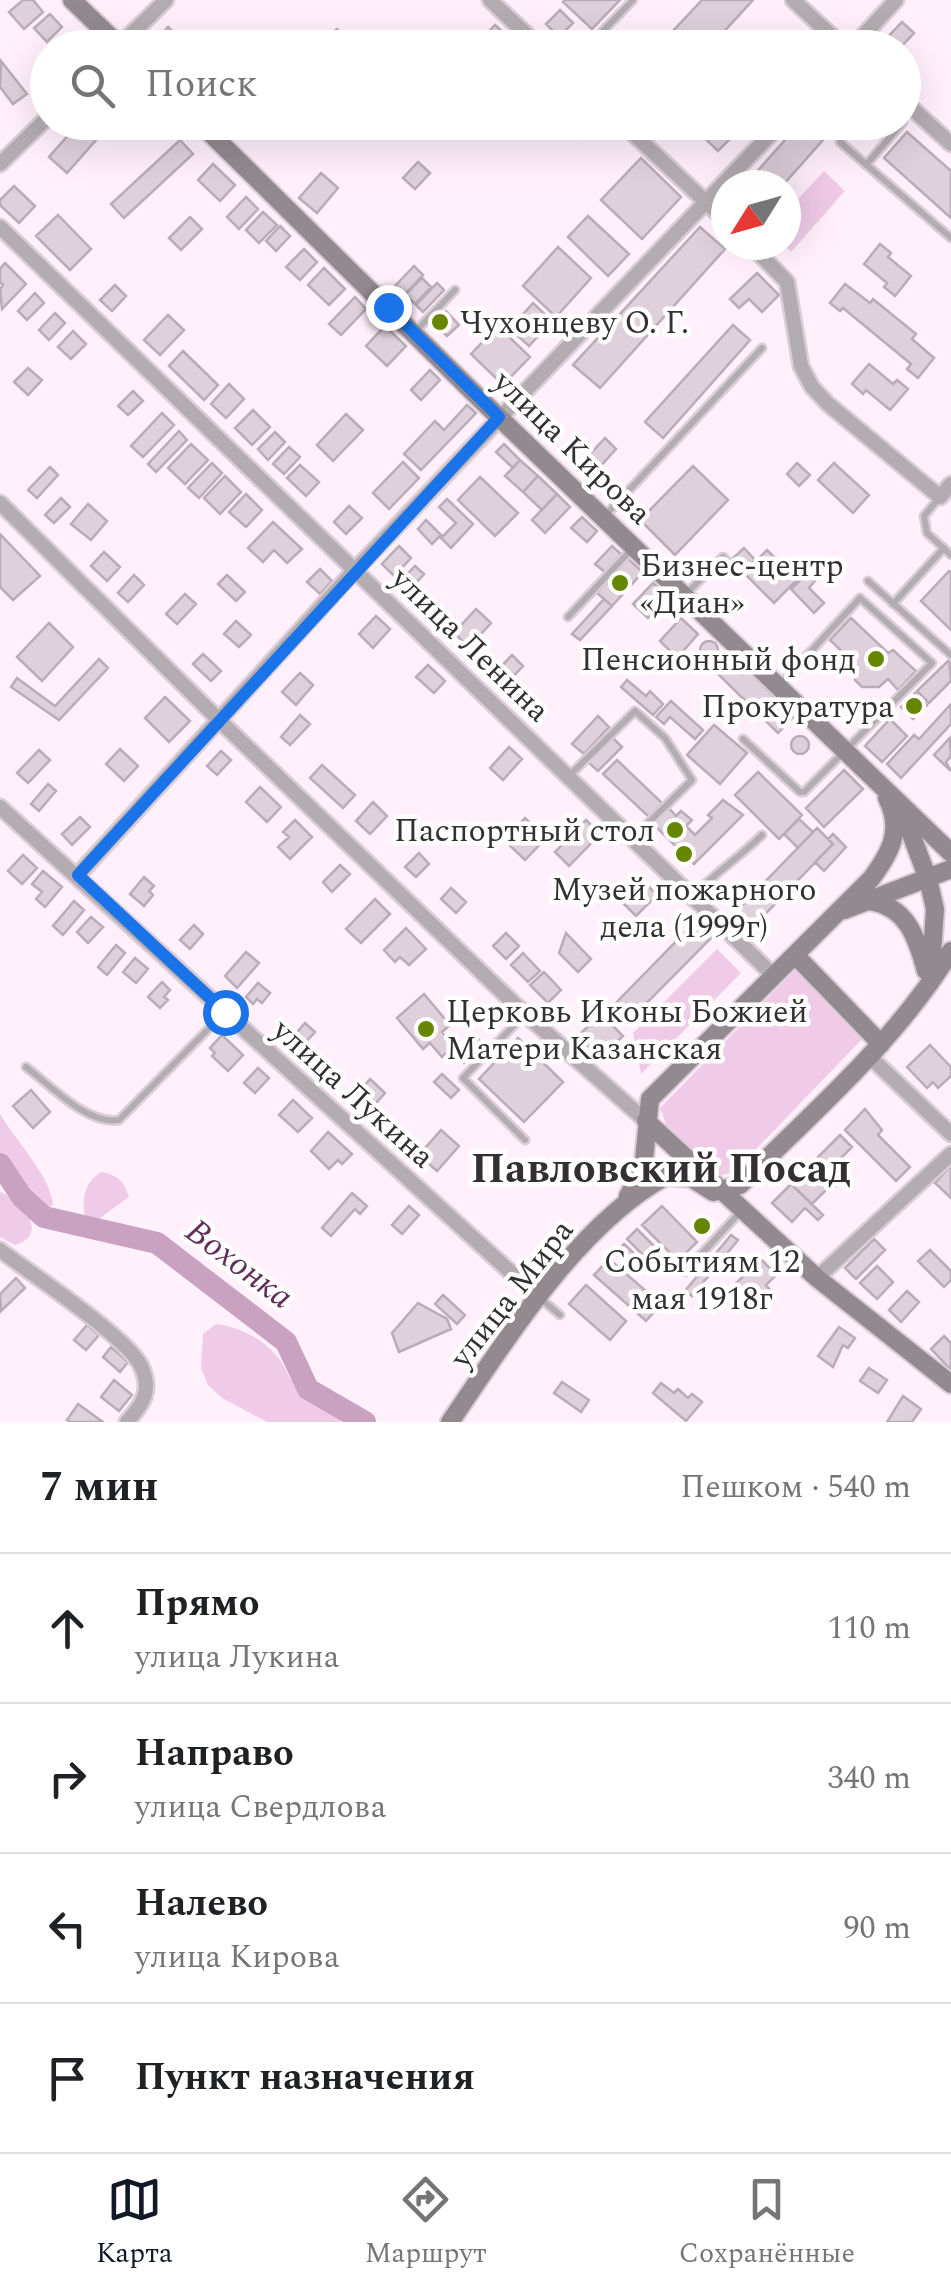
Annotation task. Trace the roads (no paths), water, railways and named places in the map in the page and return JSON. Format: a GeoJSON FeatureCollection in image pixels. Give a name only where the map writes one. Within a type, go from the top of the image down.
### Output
{"type":"FeatureCollection","features":[{"type":"Feature","properties":{"kind":"street"},"geometry":{"type":"LineString","coordinates":[[72,0],[102,30]]}},
{"type":"Feature","properties":{"kind":"street"},"geometry":{"type":"LineString","coordinates":[[136,30],[166,0]]}},
{"type":"Feature","properties":{"kind":"street"},"geometry":{"type":"LineString","coordinates":[[490,0],[522,30]]}},
{"type":"Feature","properties":{"kind":"street"},"geometry":{"type":"LineString","coordinates":[[867,30],[896,0]]}},
{"type":"Feature","properties":{"kind":"street"},"geometry":{"type":"LineString","coordinates":[[796,1],[829,30]]}},
{"type":"Feature","properties":{"kind":"street"},"geometry":{"type":"LineString","coordinates":[[921,124],[951,144]]}},
{"type":"Feature","properties":{"kind":"street"},"geometry":{"type":"LineString","coordinates":[[0,164],[30,135]]}},
{"type":"Feature","properties":{"kind":"street","name":"улица Кирова"},"geometry":{"type":"LineString","coordinates":[[217,140],[951,853]]}},
{"type":"Feature","properties":{"kind":"street"},"geometry":{"type":"LineString","coordinates":[[640,140],[711,208]]}},
{"type":"Feature","properties":{"kind":"street"},"geometry":{"type":"LineString","coordinates":[[78,875],[355,570],[765,140]]}},
{"type":"Feature","properties":{"kind":"street","name":"улица Ленина"},"geometry":{"type":"LineString","coordinates":[[0,226],[774,976]]}},
{"type":"Feature","properties":{"kind":"street"},"geometry":{"type":"LineString","coordinates":[[765,260],[786,282],[801,366],[812,387],[940,497],[951,484]]}},
{"type":"Feature","properties":{"kind":"street"},"geometry":{"type":"LineString","coordinates":[[0,504],[525,1014],[817,1278],[951,1384]]}},
{"type":"Feature","properties":{"kind":"street"},"geometry":{"type":"LineString","coordinates":[[623,1205],[643,1170],[650,1098],[840,912],[871,879],[893,847],[894,812],[880,784]]}},
{"type":"Feature","properties":{"kind":"street"},"geometry":{"type":"LineString","coordinates":[[900,805],[935,910],[930,986]]}},
{"type":"Feature","properties":{"kind":"street","name":"улица Лукина"},"geometry":{"type":"LineString","coordinates":[[0,806],[539,1298]]}},
{"type":"Feature","properties":{"kind":"street"},"geometry":{"type":"LineString","coordinates":[[840,912],[951,869]]}},
{"type":"Feature","properties":{"kind":"street"},"geometry":{"type":"LineString","coordinates":[[868,902],[884,903],[915,932],[930,986]]}},
{"type":"Feature","properties":{"kind":"street"},"geometry":{"type":"LineString","coordinates":[[623,1205],[666,1176],[679,1175],[713,1192],[740,1186],[875,1050],[930,986],[951,952]]}},
{"type":"Feature","properties":{"kind":"street"},"geometry":{"type":"LineString","coordinates":[[795,956],[951,1134]]}},
{"type":"Feature","properties":{"kind":"street"},"geometry":{"type":"LineString","coordinates":[[817,1278],[951,1154]]}},
{"type":"Feature","properties":{"kind":"street","name":"улица Мира"},"geometry":{"type":"LineString","coordinates":[[453,1418],[539,1298],[623,1205]]}},
{"type":"Feature","properties":{"kind":"street"},"geometry":{"type":"LineString","coordinates":[[0,1250],[115,1337],[135,1357],[146,1386],[142,1410],[127,1422]]}},
{"type":"Feature","properties":{"kind":"lane"},"geometry":{"type":"LineString","coordinates":[[604,30],[633,0]]}},
{"type":"Feature","properties":{"kind":"lane"},"geometry":{"type":"LineString","coordinates":[[866,164],[885,140]]}},
{"type":"Feature","properties":{"kind":"lane"},"geometry":{"type":"LineString","coordinates":[[840,142],[951,238]]}},
{"type":"Feature","properties":{"kind":"lane"},"geometry":{"type":"LineString","coordinates":[[414,333],[454,290]]}},
{"type":"Feature","properties":{"kind":"lane"},"geometry":{"type":"LineString","coordinates":[[603,518],[762,348]]}},
{"type":"Feature","properties":{"kind":"lane"},"geometry":{"type":"LineString","coordinates":[[940,497],[924,516],[927,533],[951,554]]}},
{"type":"Feature","properties":{"kind":"lane"},"geometry":{"type":"LineString","coordinates":[[568,617],[634,548]]}},
{"type":"Feature","properties":{"kind":"lane"},"geometry":{"type":"LineString","coordinates":[[893,604],[944,548]]}},
{"type":"Feature","properties":{"kind":"lane"},"geometry":{"type":"LineString","coordinates":[[684,597],[722,557],[734,569]]}},
{"type":"Feature","properties":{"kind":"lane"},"geometry":{"type":"LineString","coordinates":[[868,580],[951,655]]}},
{"type":"Feature","properties":{"kind":"lane"},"geometry":{"type":"LineString","coordinates":[[743,739],[802,792],[932,663],[860,598],[778,687]]}},
{"type":"Feature","properties":{"kind":"lane"},"geometry":{"type":"LineString","coordinates":[[569,776],[635,711],[666,738],[692,780],[634,837]]}},
{"type":"Feature","properties":{"kind":"lane"},"geometry":{"type":"LineString","coordinates":[[694,895],[762,834]]}},
{"type":"Feature","properties":{"kind":"lane"},"geometry":{"type":"LineString","coordinates":[[26,1067],[77,1106],[106,1122],[118,1120],[225,1012]]}},
{"type":"Feature","properties":{"kind":"lane"},"geometry":{"type":"LineString","coordinates":[[525,1014],[464,1078],[526,1140]]}},
{"type":"Feature","properties":{"kind":"lane"},"geometry":{"type":"LineString","coordinates":[[686,1272],[743,1209]]}},
{"type":"Feature","properties":{"kind":"lane"},"geometry":{"type":"LineString","coordinates":[[539,1298],[560,1316]]}},
{"type":"Feature","properties":{"kind":"waterway","name":"Вохонка"},"geometry":{"type":"LineString","coordinates":[[0,1164],[22,1197],[44,1217],[157,1243],[286,1342],[308,1389],[365,1422]]}},
{"type":"Feature","properties":{"kind":"place","name":"Чухонцеву О. Г."},"geometry":{"type":"Point","coordinates":[440,322]}},
{"type":"Feature","properties":{"kind":"place","name":"Бизнес-центр «Диан»"},"geometry":{"type":"Point","coordinates":[620,583]}},
{"type":"Feature","properties":{"kind":"place","name":"Пенсионный фонд"},"geometry":{"type":"Point","coordinates":[876,659]}},
{"type":"Feature","properties":{"kind":"place","name":"Прокуратура"},"geometry":{"type":"Point","coordinates":[914,706]}},
{"type":"Feature","properties":{"kind":"place","name":"Паспортный стол"},"geometry":{"type":"Point","coordinates":[675,830]}},
{"type":"Feature","properties":{"kind":"place","name":"Музей пожарного дела (1999г)"},"geometry":{"type":"Point","coordinates":[684,854]}},
{"type":"Feature","properties":{"kind":"place","name":"Церковь Иконы Божией Матери Казанская"},"geometry":{"type":"Point","coordinates":[426,1029]}},
{"type":"Feature","properties":{"kind":"place","name":"Событиям 12 мая 1918г"},"geometry":{"type":"Point","coordinates":[702,1226]}},
{"type":"Feature","properties":{"kind":"district","name":"Павловский Посад"},"geometry":{"type":"Point","coordinates":[661,1167]}}]}
